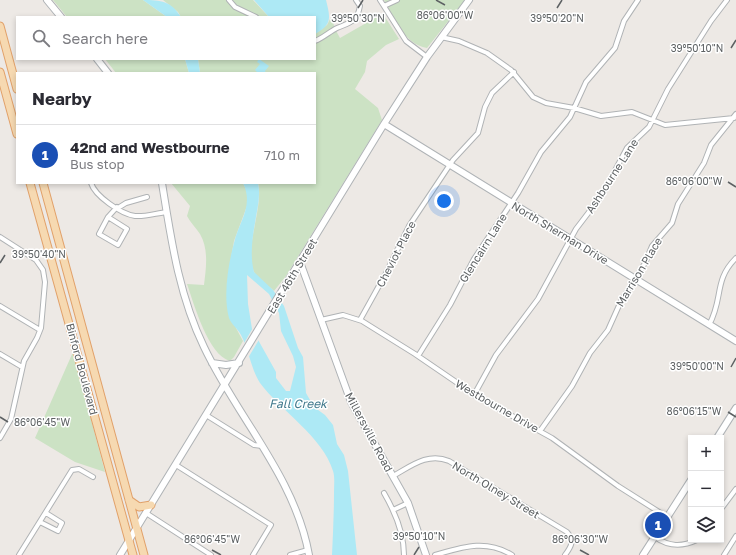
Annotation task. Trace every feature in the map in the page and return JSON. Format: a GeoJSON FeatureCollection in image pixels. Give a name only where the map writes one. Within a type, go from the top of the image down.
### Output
{"type":"FeatureCollection","features":[{"type":"Feature","properties":{"kind":"main road"},"geometry":{"type":"LineString","coordinates":[[47,0],[60,16]]}},
{"type":"Feature","properties":{"kind":"main road","name":"East 46th Street"},"geometry":{"type":"LineString","coordinates":[[120,555],[285,288],[384,124],[427,57],[469,0]]}},
{"type":"Feature","properties":{"kind":"main road"},"geometry":{"type":"LineString","coordinates":[[0,26],[16,85]]}},
{"type":"Feature","properties":{"kind":"main road"},"geometry":{"type":"LineString","coordinates":[[98,60],[107,72]]}},
{"type":"Feature","properties":{"kind":"main road"},"geometry":{"type":"LineString","coordinates":[[0,72],[16,130]]}},
{"type":"Feature","properties":{"kind":"main road","name":"North Sherman Drive"},"geometry":{"type":"LineString","coordinates":[[384,124],[736,341]]}},
{"type":"Feature","properties":{"kind":"main road","name":"Binford Boulevard"},"geometry":{"type":"LineString","coordinates":[[30,184],[133,555]]}},
{"type":"Feature","properties":{"kind":"main road","name":"Binford Boulevard"},"geometry":{"type":"LineString","coordinates":[[43,184],[144,555]]}},
{"type":"Feature","properties":{"kind":"main road"},"geometry":{"type":"LineString","coordinates":[[162,184],[187,306],[198,336],[212,363],[262,446],[291,499],[309,552]]}},
{"type":"Feature","properties":{"kind":"main road","name":"Millersville Road"},"geometry":{"type":"LineString","coordinates":[[300,262],[351,402],[408,503],[426,555]]}},
{"type":"Feature","properties":{"kind":"main road"},"geometry":{"type":"LineString","coordinates":[[212,363],[226,365],[240,360]]}},
{"type":"Feature","properties":{"kind":"main road"},"geometry":{"type":"LineString","coordinates":[[720,435],[736,408]]}},
{"type":"Feature","properties":{"kind":"main road"},"geometry":{"type":"LineString","coordinates":[[643,555],[688,485]]}},
{"type":"Feature","properties":{"kind":"main road"},"geometry":{"type":"LineString","coordinates":[[129,500],[139,507],[151,505]]}},
{"type":"Feature","properties":{"kind":"street"},"geometry":{"type":"LineString","coordinates":[[229,0],[235,7],[254,16]]}},
{"type":"Feature","properties":{"kind":"street"},"geometry":{"type":"LineString","coordinates":[[316,41],[338,28],[354,22],[359,13],[360,6],[356,0]]}},
{"type":"Feature","properties":{"kind":"street"},"geometry":{"type":"LineString","coordinates":[[380,0],[406,41],[427,57]]}},
{"type":"Feature","properties":{"kind":"street"},"geometry":{"type":"LineString","coordinates":[[384,6],[397,0]]}},
{"type":"Feature","properties":{"kind":"street","name":"Glencairn Lane"},"geometry":{"type":"LineString","coordinates":[[418,356],[450,305],[474,259],[512,204],[541,152],[568,120],[587,80],[615,48],[624,21],[638,0]]}},
{"type":"Feature","properties":{"kind":"street","name":"Ashbourne Lane"},"geometry":{"type":"LineString","coordinates":[[474,395],[496,355],[538,299],[580,223],[607,188],[627,148],[649,127],[679,72],[711,21],[727,0]]}},
{"type":"Feature","properties":{"kind":"street"},"geometry":{"type":"LineString","coordinates":[[441,37],[459,41],[481,50],[514,72],[536,98],[546,103],[574,108],[601,116],[632,112],[652,121],[669,125],[734,118]]}},
{"type":"Feature","properties":{"kind":"street","name":"Cheviot Place"},"geometry":{"type":"LineString","coordinates":[[360,320],[385,275],[409,226],[458,154],[478,133],[485,107],[492,93],[514,72]]}},
{"type":"Feature","properties":{"kind":"street","name":"Marrison Place"},"geometry":{"type":"LineString","coordinates":[[540,431],[577,378],[590,353],[606,334],[620,301],[635,279],[655,242],[672,223],[678,204],[704,163],[711,145],[736,114]]}},
{"type":"Feature","properties":{"kind":"street"},"geometry":{"type":"LineString","coordinates":[[92,184],[98,196],[130,215],[139,216],[167,212]]}},
{"type":"Feature","properties":{"kind":"street"},"geometry":{"type":"LineString","coordinates":[[108,217],[127,229],[118,245],[99,234],[108,217],[126,203],[146,197]]}},
{"type":"Feature","properties":{"kind":"street"},"geometry":{"type":"LineString","coordinates":[[0,237],[33,258],[41,267],[45,282],[40,330],[22,367],[12,419],[0,438]]}},
{"type":"Feature","properties":{"kind":"street"},"geometry":{"type":"LineString","coordinates":[[710,324],[716,310],[722,276],[736,258]]}},
{"type":"Feature","properties":{"kind":"street"},"geometry":{"type":"LineString","coordinates":[[0,306],[40,330]]}},
{"type":"Feature","properties":{"kind":"street","name":"Westbourne Drive"},"geometry":{"type":"LineString","coordinates":[[321,320],[342,315],[360,320],[418,356],[474,395],[540,431],[624,490],[667,517]]}},
{"type":"Feature","properties":{"kind":"street"},"geometry":{"type":"LineString","coordinates":[[0,354],[22,367]]}},
{"type":"Feature","properties":{"kind":"street"},"geometry":{"type":"LineString","coordinates":[[206,416],[254,445],[262,446]]}},
{"type":"Feature","properties":{"kind":"street","name":"North Olney Street"},"geometry":{"type":"LineString","coordinates":[[393,476],[426,459],[444,459],[566,532],[571,540],[571,547],[565,555]]}},
{"type":"Feature","properties":{"kind":"street"},"geometry":{"type":"LineString","coordinates":[[176,465],[271,525],[252,555]]}},
{"type":"Feature","properties":{"kind":"street"},"geometry":{"type":"LineString","coordinates":[[19,555],[74,469],[79,469],[93,477]]}},
{"type":"Feature","properties":{"kind":"street"},"geometry":{"type":"LineString","coordinates":[[722,507],[736,489]]}},
{"type":"Feature","properties":{"kind":"street"},"geometry":{"type":"LineString","coordinates":[[384,493],[393,510],[402,535],[404,555]]}},
{"type":"Feature","properties":{"kind":"street"},"geometry":{"type":"LineString","coordinates":[[393,510],[408,503]]}},
{"type":"Feature","properties":{"kind":"street"},"geometry":{"type":"LineString","coordinates":[[40,522],[56,532],[60,528],[62,523],[46,513]]}},
{"type":"Feature","properties":{"kind":"street"},"geometry":{"type":"LineString","coordinates":[[146,513],[211,555]]}},
{"type":"Feature","properties":{"kind":"street"},"geometry":{"type":"LineString","coordinates":[[724,555],[736,536]]}},
{"type":"Feature","properties":{"kind":"street"},"geometry":{"type":"LineString","coordinates":[[655,537],[672,546],[688,543]]}},
{"type":"Feature","properties":{"kind":"street"},"geometry":{"type":"LineString","coordinates":[[435,555],[467,546],[481,544],[498,548],[512,555]]}},
{"type":"Feature","properties":{"kind":"street"},"geometry":{"type":"LineString","coordinates":[[290,555],[309,552]]}},
{"type":"Feature","properties":{"kind":"green space"},"geometry":{"type":"Polygon","coordinates":[[[53,0],[143,0],[166,16],[66,16],[53,0]]]}},
{"type":"Feature","properties":{"kind":"green space"},"geometry":{"type":"Polygon","coordinates":[[[163,0],[253,0],[268,16],[180,16],[178,12],[163,0]]]}},
{"type":"Feature","properties":{"kind":"green space"},"geometry":{"type":"Polygon","coordinates":[[[384,0],[465,0],[427,48],[419,46],[406,36],[396,22],[384,0]]]}},
{"type":"Feature","properties":{"kind":"green space"},"geometry":{"type":"Polygon","coordinates":[[[385,17],[399,39],[386,45],[367,61],[365,72],[355,89],[378,108],[382,120],[286,276],[274,291],[255,275],[251,263],[252,241],[259,193],[258,184],[316,184],[316,72],[200,72],[198,60],[316,60],[316,33],[327,25],[330,19],[333,18],[334,27],[340,38],[375,18],[385,17]]]}},
{"type":"Feature","properties":{"kind":"green space"},"geometry":{"type":"Polygon","coordinates":[[[106,60],[185,60],[189,72],[115,72],[106,60]]]}},
{"type":"Feature","properties":{"kind":"green space"},"geometry":{"type":"Polygon","coordinates":[[[172,184],[244,184],[248,193],[247,206],[234,241],[229,270],[236,328],[243,341],[230,361],[222,357],[209,339],[198,316],[187,284],[204,285],[206,266],[206,253],[203,240],[187,216],[190,206],[172,184]]]}},
{"type":"Feature","properties":{"kind":"green space"},"geometry":{"type":"Polygon","coordinates":[[[73,352],[105,472],[75,462],[35,438],[73,352]]]}},
{"type":"Feature","properties":{"kind":"water"},"geometry":{"type":"Polygon","coordinates":[[[143,0],[165,2],[180,16],[166,16],[143,0]]]}},
{"type":"Feature","properties":{"kind":"water"},"geometry":{"type":"Polygon","coordinates":[[[254,0],[326,0],[329,20],[325,27],[316,33],[316,16],[268,16],[254,0]]]}},
{"type":"Feature","properties":{"kind":"water"},"geometry":{"type":"Polygon","coordinates":[[[185,60],[198,60],[200,72],[189,72],[185,60]]]}},
{"type":"Feature","properties":{"kind":"water"},"geometry":{"type":"Polygon","coordinates":[[[260,60],[269,66],[266,72],[257,72],[255,70],[260,64],[257,62],[260,60]]]}},
{"type":"Feature","properties":{"kind":"water","name":"Fall Creek"},"geometry":{"type":"Polygon","coordinates":[[[243,184],[258,184],[259,198],[252,248],[254,272],[273,290],[284,306],[298,348],[303,357],[306,393],[314,407],[325,415],[333,425],[337,444],[344,455],[348,471],[357,555],[332,555],[334,478],[328,459],[311,435],[268,393],[260,383],[254,372],[241,335],[229,318],[226,300],[228,271],[236,235],[244,213],[247,199],[243,184]],[[247,275],[248,304],[252,329],[276,372],[276,378],[286,391],[290,391],[296,367],[293,356],[281,331],[279,313],[269,294],[247,275]]]}},
{"type":"Feature","properties":{"kind":"pier"},"geometry":{"type":"Polygon","coordinates":[[[254,326],[260,338],[248,358],[243,345],[254,326]]]}},
{"type":"Feature","properties":{"kind":"place","name":"42nd and Westbourne"},"geometry":{"type":"Point","coordinates":[658,525]}}]}
